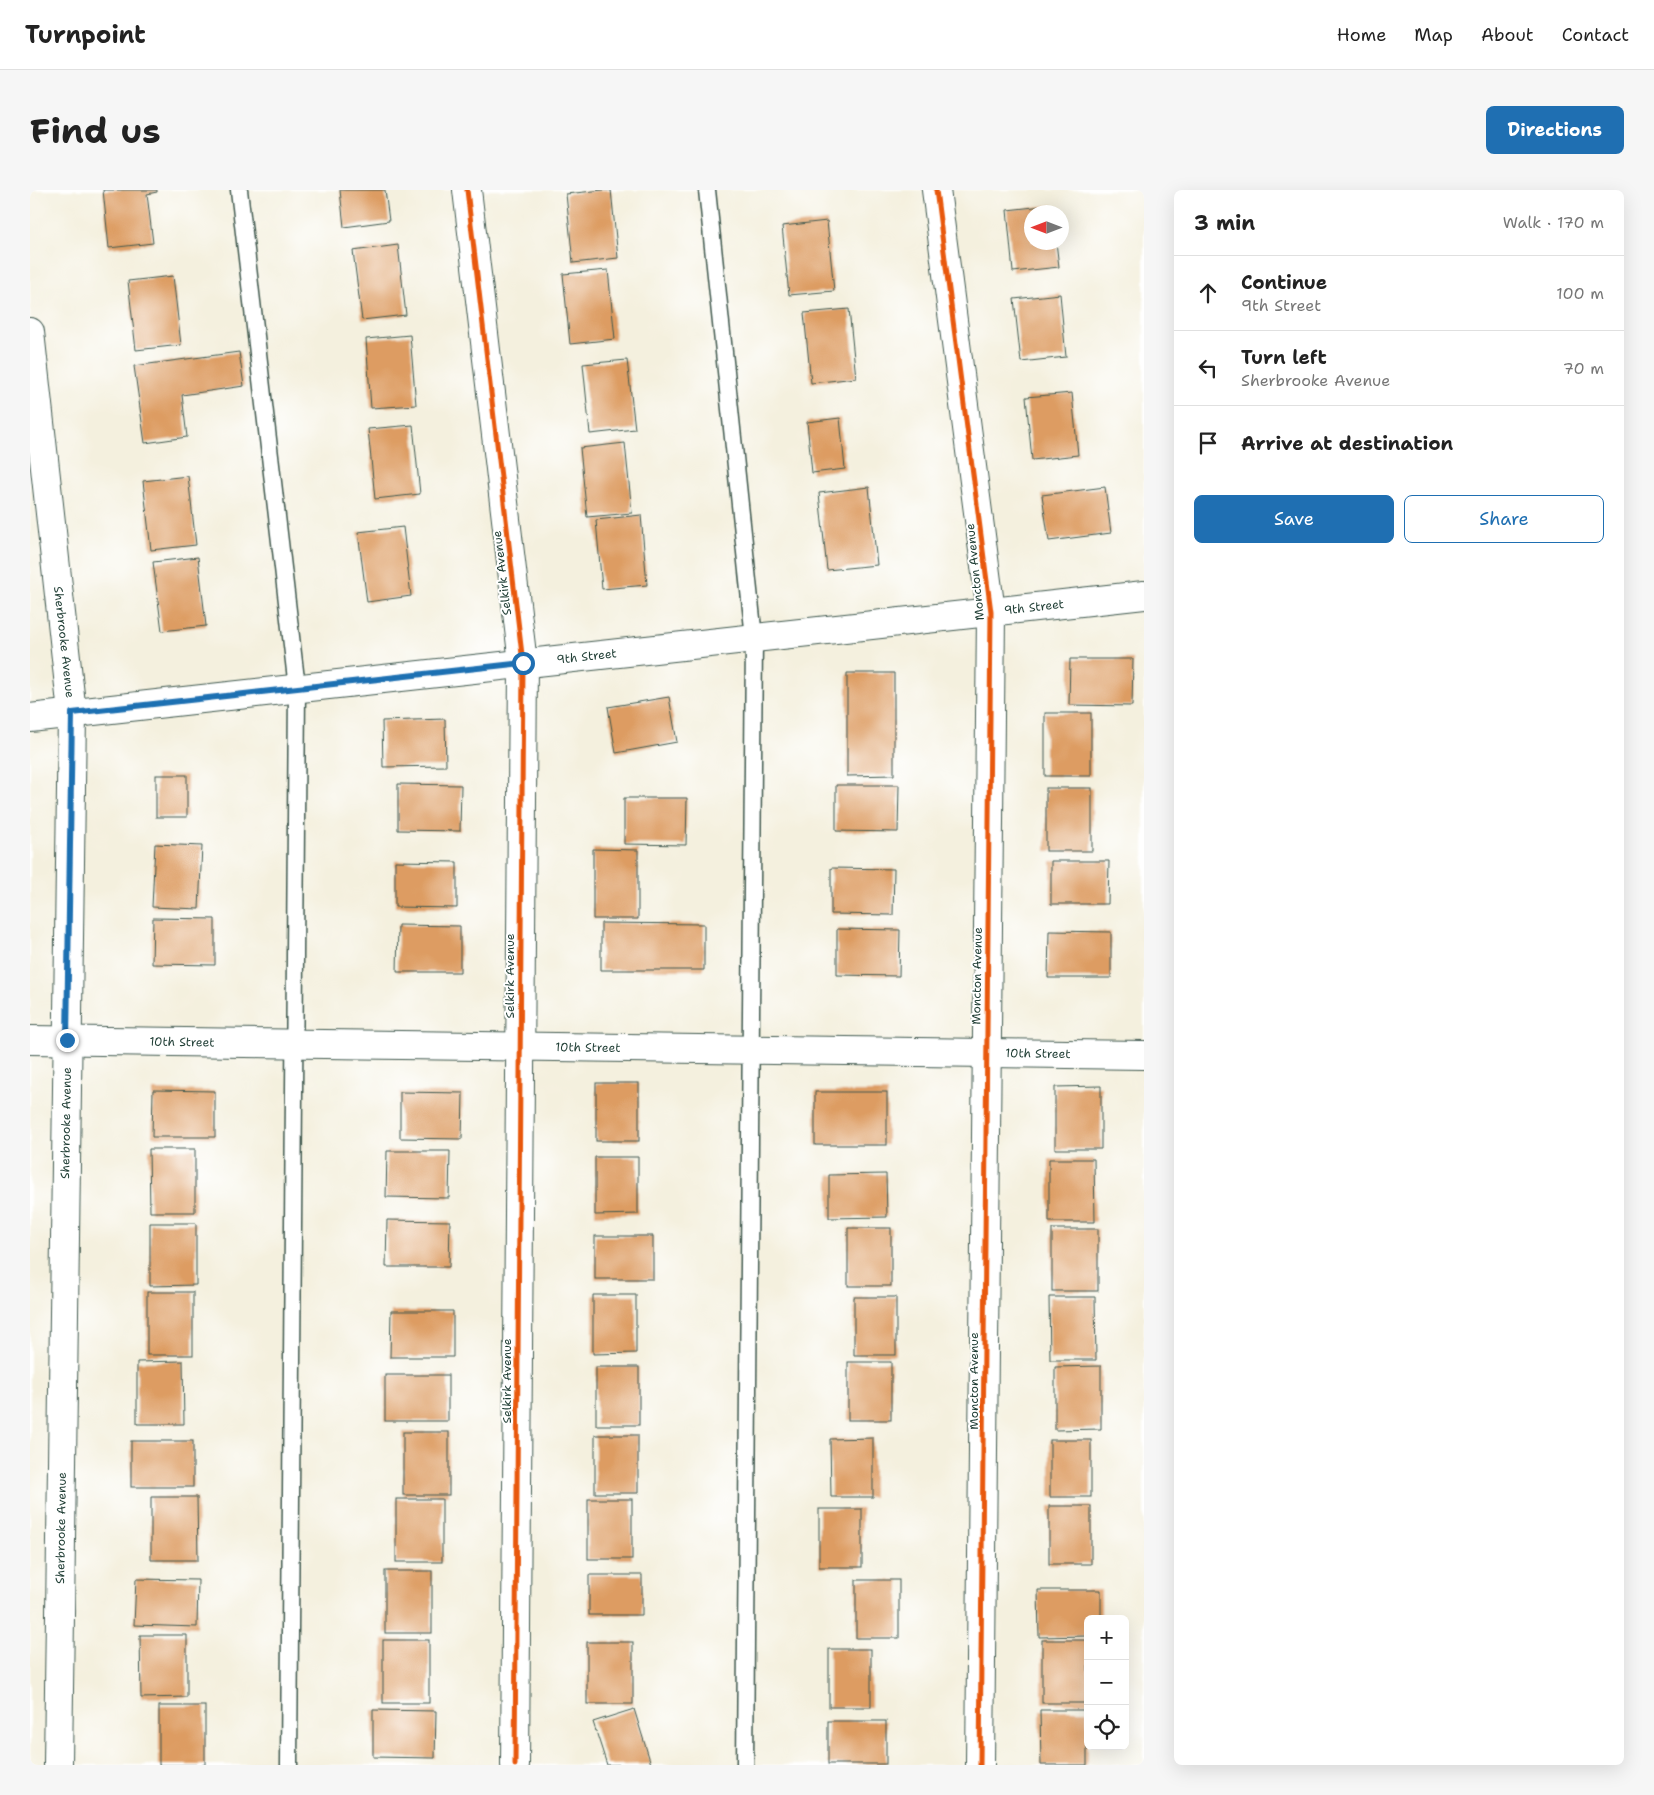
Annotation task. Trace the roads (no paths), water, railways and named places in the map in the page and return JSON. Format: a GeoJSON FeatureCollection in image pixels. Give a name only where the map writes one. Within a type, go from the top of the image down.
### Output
{"type":"FeatureCollection","features":[{"type":"Feature","properties":{"kind":"street","name":"Selkirk Avenue"},"geometry":{"type":"LineString","coordinates":[[467,190],[523,663],[515,1765]]}},
{"type":"Feature","properties":{"kind":"street","name":"Moncton Avenue"},"geometry":{"type":"LineString","coordinates":[[936,190],[991,612],[980,1765]]}},
{"type":"Feature","properties":{"kind":"street","name":"Sherbrooke Avenue"},"geometry":{"type":"LineString","coordinates":[[30,332],[72,713],[58,1765]]}},
{"type":"Feature","properties":{"kind":"street","name":"9th Street"},"geometry":{"type":"LineString","coordinates":[[30,718],[1144,595]]}},
{"type":"Feature","properties":{"kind":"street","name":"10th Street"},"geometry":{"type":"LineString","coordinates":[[30,1040],[1144,1055]]}},
{"type":"Feature","properties":{"kind":"lane"},"geometry":{"type":"LineString","coordinates":[[239,190],[297,688],[289,1765]]}},
{"type":"Feature","properties":{"kind":"lane"},"geometry":{"type":"LineString","coordinates":[[706,190],[754,638],[745,1765]]}}]}
